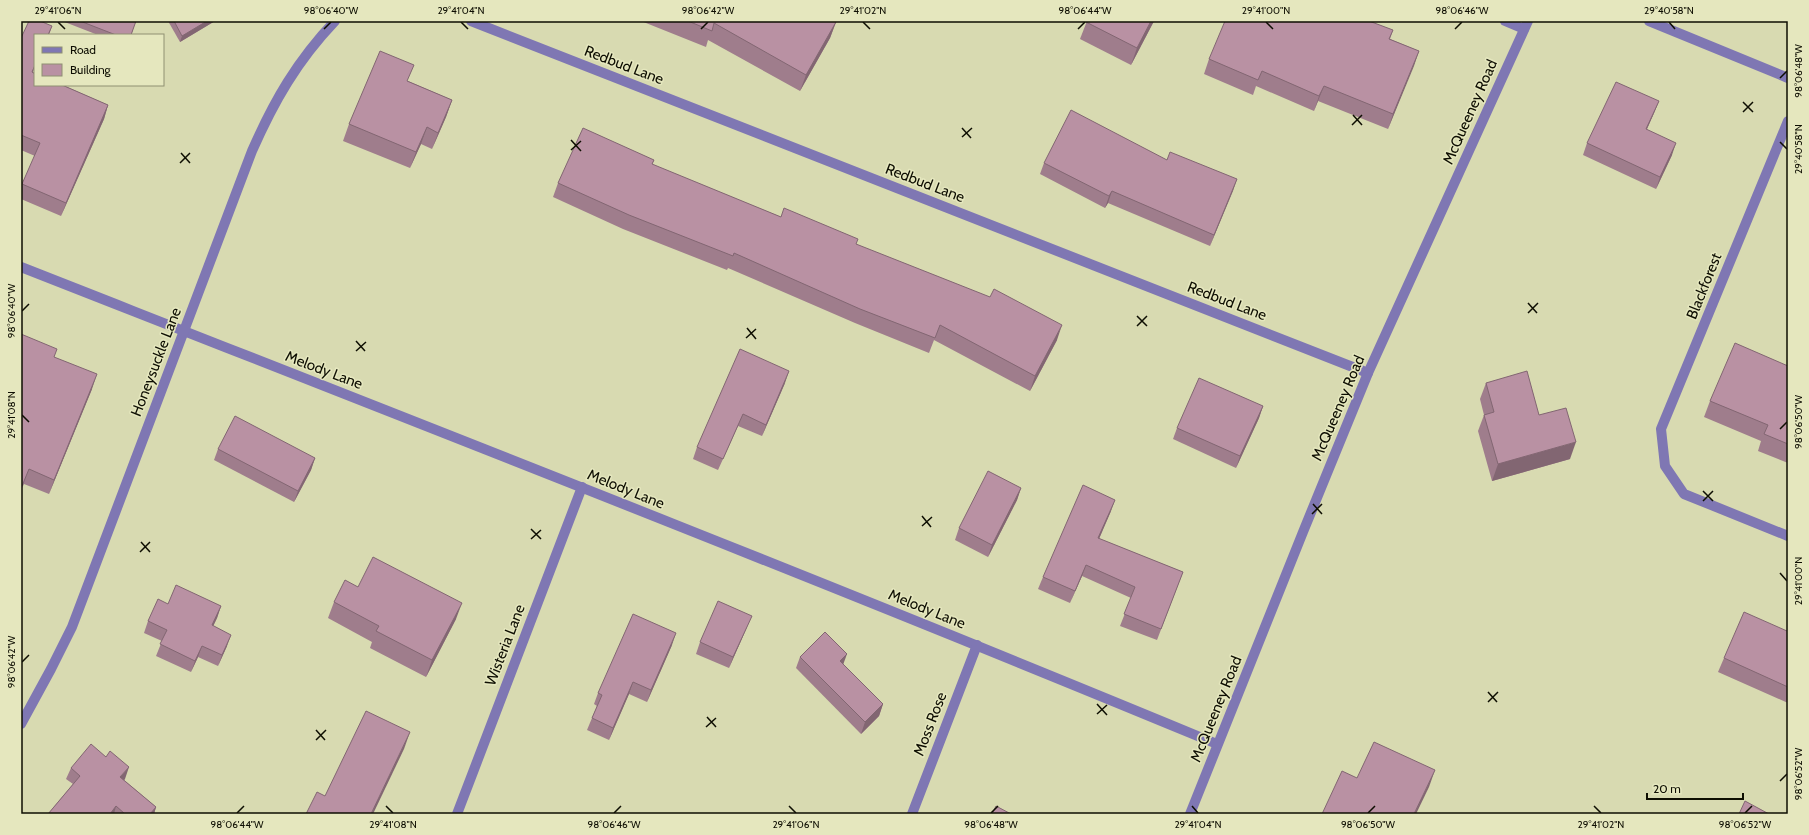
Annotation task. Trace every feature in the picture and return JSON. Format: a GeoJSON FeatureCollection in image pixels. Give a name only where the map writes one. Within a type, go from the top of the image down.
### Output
{"type":"FeatureCollection","features":[{"type":"Feature","properties":{"kind":"street","name":"Honeysuckle Lane"},"geometry":{"type":"LineString","coordinates":[[21,724],[52,669],[72,626],[265,120],[294,70],[315,42],[335,21]]}},
{"type":"Feature","properties":{"kind":"street","name":"Redbud Lane"},"geometry":{"type":"LineString","coordinates":[[471,21],[1368,373]]}},
{"type":"Feature","properties":{"kind":"street"},"geometry":{"type":"LineString","coordinates":[[1505,21],[1526,25]]}},
{"type":"Feature","properties":{"kind":"street"},"geometry":{"type":"LineString","coordinates":[[1649,21],[1788,78]]}},
{"type":"Feature","properties":{"kind":"street","name":"McQueeney Road"},"geometry":{"type":"LineString","coordinates":[[1190,814],[1368,373],[1526,25]]}},
{"type":"Feature","properties":{"kind":"street","name":"Blackforest"},"geometry":{"type":"LineString","coordinates":[[1788,121],[1661,429],[1665,466],[1684,494],[1788,536]]}},
{"type":"Feature","properties":{"kind":"street","name":"Melody Lane"},"geometry":{"type":"LineString","coordinates":[[21,267],[582,487],[977,645],[1217,744]]}},
{"type":"Feature","properties":{"kind":"street","name":"Wisteria Lane"},"geometry":{"type":"LineString","coordinates":[[457,814],[582,487]]}},
{"type":"Feature","properties":{"kind":"street","name":"Moss Rose"},"geometry":{"type":"LineString","coordinates":[[912,814],[977,645]]}},
{"type":"Feature","properties":{"kind":"building"},"geometry":{"type":"Polygon","coordinates":[[[29,21],[40,21],[52,26],[48,34],[34,34],[34,67],[32,72],[34,73],[34,86],[64,86],[108,105],[66,203],[22,184],[40,143],[21,135],[21,38],[29,21]]]}},
{"type":"Feature","properties":{"kind":"building"},"geometry":{"type":"Polygon","coordinates":[[[80,21],[136,21],[131,34],[113,34],[80,21]]]}},
{"type":"Feature","properties":{"kind":"building"},"geometry":{"type":"Polygon","coordinates":[[[174,21],[207,21],[182,36],[174,21]]]}},
{"type":"Feature","properties":{"kind":"building"},"geometry":{"type":"Polygon","coordinates":[[[688,21],[836,22],[806,75],[714,23],[712,31],[688,21]]]}},
{"type":"Feature","properties":{"kind":"building"},"geometry":{"type":"Polygon","coordinates":[[[1151,21],[1137,48],[1086,22],[1151,21]]]}},
{"type":"Feature","properties":{"kind":"building"},"geometry":{"type":"Polygon","coordinates":[[[1225,21],[1369,21],[1393,30],[1389,39],[1419,51],[1393,114],[1324,86],[1319,96],[1262,71],[1258,80],[1209,59],[1225,21]]]}},
{"type":"Feature","properties":{"kind":"building"},"geometry":{"type":"Polygon","coordinates":[[[380,51],[414,65],[407,81],[452,100],[438,133],[427,127],[416,152],[349,124],[380,51]]]}},
{"type":"Feature","properties":{"kind":"building"},"geometry":{"type":"Polygon","coordinates":[[[1616,82],[1659,101],[1646,129],[1676,143],[1660,177],[1587,143],[1616,82]]]}},
{"type":"Feature","properties":{"kind":"building"},"geometry":{"type":"Polygon","coordinates":[[[1071,110],[1167,160],[1170,152],[1237,179],[1214,235],[1112,191],[1109,196],[1044,163],[1071,110]]]}},
{"type":"Feature","properties":{"kind":"building"},"geometry":{"type":"Polygon","coordinates":[[[583,128],[654,160],[652,164],[781,217],[784,208],[858,239],[856,244],[990,297],[994,289],[1062,325],[1035,376],[940,325],[935,338],[860,309],[734,253],[733,256],[629,215],[558,183],[583,128]]]}},
{"type":"Feature","properties":{"kind":"building"},"geometry":{"type":"Polygon","coordinates":[[[21,334],[57,349],[54,357],[97,374],[54,480],[29,469],[22,486],[21,485],[21,334]]]}},
{"type":"Feature","properties":{"kind":"building"},"geometry":{"type":"Polygon","coordinates":[[[1735,343],[1788,366],[1788,444],[1764,434],[1768,425],[1710,401],[1735,343]]]}},
{"type":"Feature","properties":{"kind":"building"},"geometry":{"type":"Polygon","coordinates":[[[740,349],[789,371],[766,425],[743,414],[723,459],[697,447],[740,349]]]}},
{"type":"Feature","properties":{"kind":"building"},"geometry":{"type":"Polygon","coordinates":[[[1527,371],[1539,415],[1566,408],[1576,442],[1498,464],[1484,415],[1494,412],[1486,383],[1527,371]]]}},
{"type":"Feature","properties":{"kind":"building"},"geometry":{"type":"Polygon","coordinates":[[[1199,378],[1263,406],[1240,456],[1177,428],[1199,378]]]}},
{"type":"Feature","properties":{"kind":"building"},"geometry":{"type":"Polygon","coordinates":[[[235,416],[315,458],[298,491],[218,449],[235,416]]]}},
{"type":"Feature","properties":{"kind":"building"},"geometry":{"type":"Polygon","coordinates":[[[988,471],[1021,488],[992,545],[959,528],[988,471]]]}},
{"type":"Feature","properties":{"kind":"building"},"geometry":{"type":"Polygon","coordinates":[[[1083,485],[1115,500],[1098,538],[1183,572],[1161,629],[1124,614],[1135,587],[1086,565],[1075,591],[1043,577],[1083,485]]]}},
{"type":"Feature","properties":{"kind":"building"},"geometry":{"type":"Polygon","coordinates":[[[373,557],[462,603],[432,660],[376,631],[379,626],[334,602],[345,580],[358,587],[373,557]]]}},
{"type":"Feature","properties":{"kind":"building"},"geometry":{"type":"Polygon","coordinates":[[[176,585],[221,606],[212,625],[231,635],[222,655],[202,646],[195,661],[160,644],[167,630],[148,621],[158,599],[168,604],[176,585]]]}},
{"type":"Feature","properties":{"kind":"building"},"geometry":{"type":"Polygon","coordinates":[[[718,601],[752,616],[733,657],[700,642],[718,601]]]}},
{"type":"Feature","properties":{"kind":"building"},"geometry":{"type":"Polygon","coordinates":[[[1744,612],[1787,631],[1788,629],[1788,687],[1724,658],[1744,612]]]}},
{"type":"Feature","properties":{"kind":"building"},"geometry":{"type":"Polygon","coordinates":[[[633,614],[676,633],[651,690],[633,682],[613,728],[592,718],[602,695],[598,693],[633,614]]]}},
{"type":"Feature","properties":{"kind":"building"},"geometry":{"type":"Polygon","coordinates":[[[825,632],[847,654],[840,661],[883,704],[865,722],[800,657],[825,632]]]}},
{"type":"Feature","properties":{"kind":"building"},"geometry":{"type":"Polygon","coordinates":[[[366,711],[410,732],[371,814],[306,814],[317,792],[325,796],[366,711]]]}},
{"type":"Feature","properties":{"kind":"building"},"geometry":{"type":"Polygon","coordinates":[[[1374,742],[1435,770],[1414,814],[1322,814],[1342,771],[1357,778],[1374,742]]]}},
{"type":"Feature","properties":{"kind":"building"},"geometry":{"type":"Polygon","coordinates":[[[91,744],[106,757],[110,751],[129,767],[120,777],[156,807],[150,814],[125,814],[116,806],[110,814],[48,814],[80,776],[71,768],[91,744]]]}},
{"type":"Feature","properties":{"kind":"building"},"geometry":{"type":"Polygon","coordinates":[[[1745,801],[1769,814],[1739,814],[1745,801]]]}},
{"type":"Feature","properties":{"kind":"building"},"geometry":{"type":"Polygon","coordinates":[[[996,806],[1011,814],[992,814],[996,806]]]}}]}
